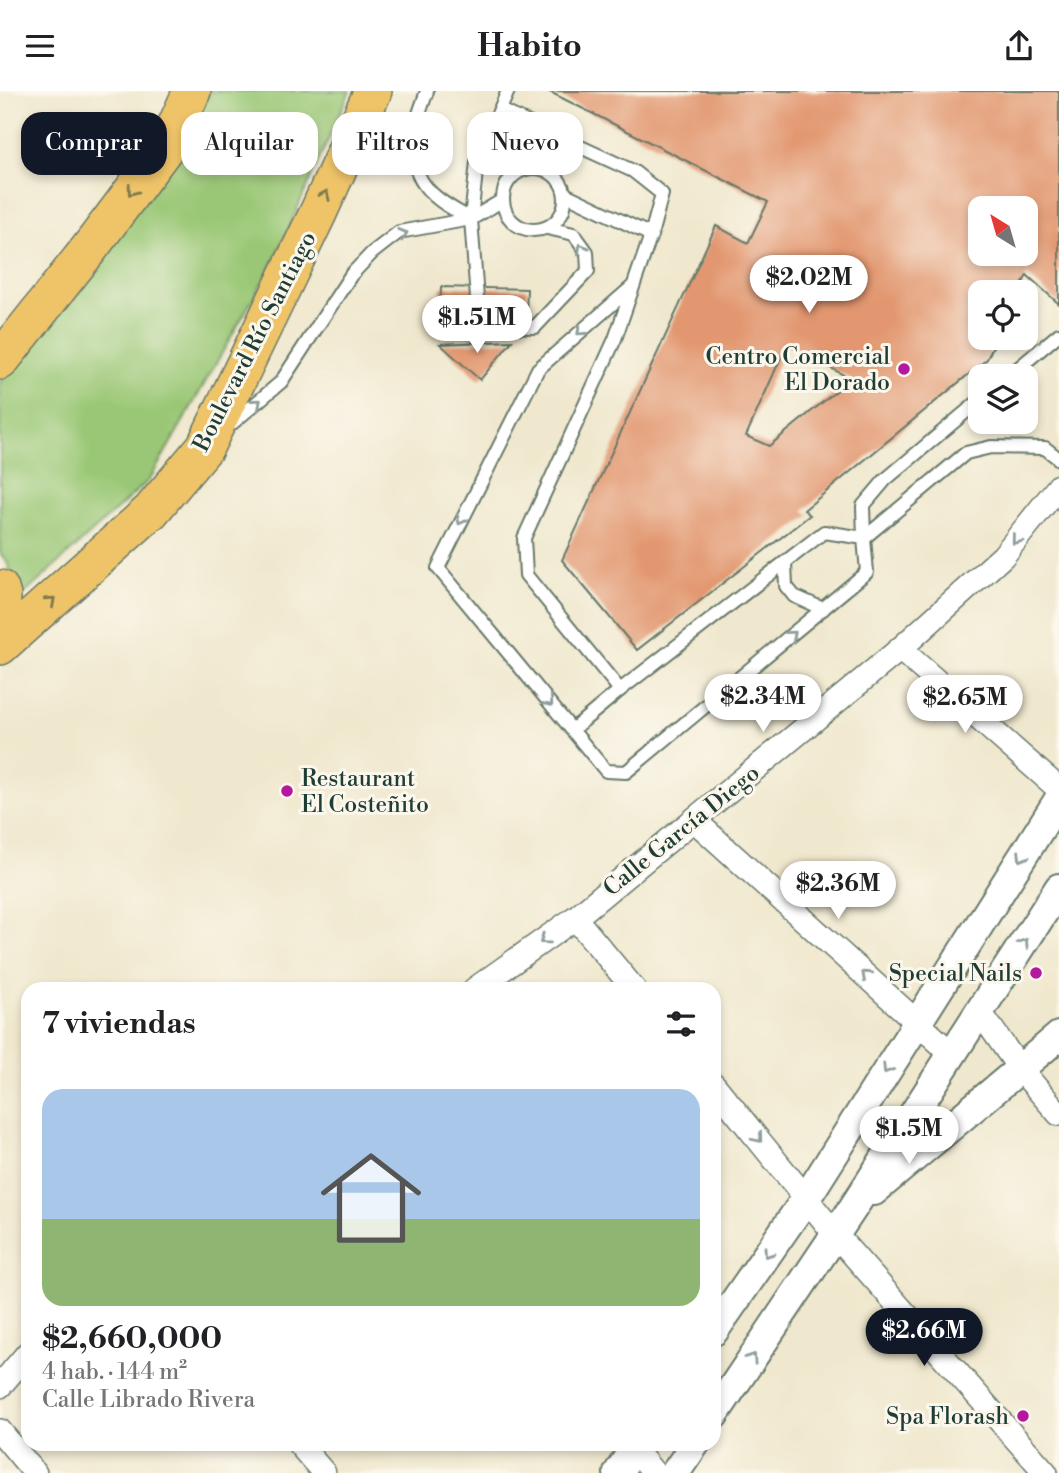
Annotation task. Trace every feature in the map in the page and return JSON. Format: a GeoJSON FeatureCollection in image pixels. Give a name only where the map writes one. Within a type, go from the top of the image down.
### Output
{"type":"FeatureCollection","features":[{"type":"Feature","properties":{"kind":"main road"},"geometry":{"type":"LineString","coordinates":[[0,361],[168,144],[192,91]]}},
{"type":"Feature","properties":{"kind":"main road","name":"Boulevard Río Santiago"},"geometry":{"type":"LineString","coordinates":[[0,646],[150,511],[205,447],[318,213],[373,91]]}},
{"type":"Feature","properties":{"kind":"main road"},"geometry":{"type":"LineString","coordinates":[[0,589],[0,630]]}},
{"type":"Feature","properties":{"kind":"street","name":"Calle García Diego"},"geometry":{"type":"LineString","coordinates":[[485,982],[575,918],[900,649],[1003,556],[1059,487]]}},
{"type":"Feature","properties":{"kind":"street"},"geometry":{"type":"LineString","coordinates":[[900,649],[1059,789]]}},
{"type":"Feature","properties":{"kind":"street"},"geometry":{"type":"LineString","coordinates":[[721,1321],[807,1197],[1059,799]]}},
{"type":"Feature","properties":{"kind":"street"},"geometry":{"type":"LineString","coordinates":[[694,820],[953,1055]]}},
{"type":"Feature","properties":{"kind":"street"},"geometry":{"type":"LineString","coordinates":[[721,1405],[853,1208],[1059,888]]}},
{"type":"Feature","properties":{"kind":"street"},"geometry":{"type":"LineString","coordinates":[[575,918],[628,982]]}},
{"type":"Feature","properties":{"kind":"street"},"geometry":{"type":"LineString","coordinates":[[980,1012],[1020,1069],[1059,1114]]}},
{"type":"Feature","properties":{"kind":"street"},"geometry":{"type":"LineString","coordinates":[[853,1208],[1059,1036]]}},
{"type":"Feature","properties":{"kind":"street"},"geometry":{"type":"LineString","coordinates":[[721,1093],[835,1234],[1046,1473]]}},
{"type":"Feature","properties":{"kind":"street"},"geometry":{"type":"LineString","coordinates":[[0,1386],[21,1361]]}},
{"type":"Feature","properties":{"kind":"street"},"geometry":{"type":"LineString","coordinates":[[0,1431],[35,1473]]}},
{"type":"Feature","properties":{"kind":"street"},"geometry":{"type":"LineString","coordinates":[[305,1451],[324,1473]]}},
{"type":"Feature","properties":{"kind":"street"},"geometry":{"type":"LineString","coordinates":[[618,1473],[630,1451]]}},
{"type":"Feature","properties":{"kind":"street"},"geometry":{"type":"LineString","coordinates":[[638,1451],[654,1473]]}},
{"type":"Feature","properties":{"kind":"street"},"geometry":{"type":"LineString","coordinates":[[675,1473],[690,1451]]}},
{"type":"Feature","properties":{"kind":"lane"},"geometry":{"type":"LineString","coordinates":[[427,91],[413,137],[414,163],[423,184],[443,204],[471,219]]}},
{"type":"Feature","properties":{"kind":"lane"},"geometry":{"type":"LineString","coordinates":[[509,91],[477,162],[471,219],[480,325],[535,327],[589,271],[587,252],[573,234],[547,228]]}},
{"type":"Feature","properties":{"kind":"lane"},"geometry":{"type":"LineString","coordinates":[[500,110],[633,171],[662,194],[651,235],[615,339],[524,538],[526,575],[620,690]]}},
{"type":"Feature","properties":{"kind":"lane"},"geometry":{"type":"LineString","coordinates":[[536,168],[555,176],[562,184],[565,194],[562,214],[547,228],[537,231],[517,226],[505,210],[503,200],[504,190],[516,174],[536,168]]}},
{"type":"Feature","properties":{"kind":"lane"},"geometry":{"type":"LineString","coordinates":[[565,194],[651,235]]}},
{"type":"Feature","properties":{"kind":"lane"},"geometry":{"type":"LineString","coordinates":[[205,447],[281,382],[351,275],[372,253],[399,232],[471,219],[503,200]]}},
{"type":"Feature","properties":{"kind":"lane"},"geometry":{"type":"LineString","coordinates":[[633,286],[538,369],[438,568],[606,771],[626,772],[867,572],[863,506],[885,480],[968,410]]}},
{"type":"Feature","properties":{"kind":"lane"},"geometry":{"type":"LineString","coordinates":[[1023,364],[1059,334]]}},
{"type":"Feature","properties":{"kind":"lane"},"geometry":{"type":"LineString","coordinates":[[572,730],[824,532],[864,538],[966,453],[991,447],[1045,448],[1059,459]]}},
{"type":"Feature","properties":{"kind":"lane"},"geometry":{"type":"LineString","coordinates":[[785,563],[786,586],[794,596],[823,609]]}},
{"type":"Feature","properties":{"kind":"green space"},"geometry":{"type":"Polygon","coordinates":[[[209,91],[350,91],[341,112],[332,112],[332,131],[318,162],[318,112],[199,112],[209,91]]]}},
{"type":"Feature","properties":{"kind":"green space"},"geometry":{"type":"Polygon","coordinates":[[[181,150],[181,175],[312,175],[272,265],[150,479],[18,600],[8,564],[0,553],[0,382],[164,175],[167,175],[181,150]]]}},
{"type":"Feature","properties":{"kind":"building","name":"Centro Comercial El Dorado"},"geometry":{"type":"Polygon","coordinates":[[[548,91],[1059,91],[1059,304],[1038,285],[1038,280],[1033,280],[1027,275],[1024,280],[968,280],[968,350],[991,350],[987,359],[981,364],[968,364],[968,375],[804,510],[810,515],[637,650],[562,560],[716,226],[748,243],[768,202],[548,91]],[[787,344],[746,436],[769,446],[851,379],[787,344]]]}},
{"type":"Feature","properties":{"kind":"building"},"geometry":{"type":"Polygon","coordinates":[[[441,287],[527,289],[526,319],[440,316],[441,287]]]}},
{"type":"Feature","properties":{"kind":"building"},"geometry":{"type":"Polygon","coordinates":[[[512,341],[480,380],[440,344],[512,341]]]}},
{"type":"Feature","properties":{"kind":"place","name":"Centro Comercial El Dorado"},"geometry":{"type":"Point","coordinates":[904,369]}},
{"type":"Feature","properties":{"kind":"place","name":"Restaurant El Costeñito"},"geometry":{"type":"Point","coordinates":[287,791]}},
{"type":"Feature","properties":{"kind":"place","name":"Special Nails"},"geometry":{"type":"Point","coordinates":[1036,973]}},
{"type":"Feature","properties":{"kind":"place","name":"Spa Florash"},"geometry":{"type":"Point","coordinates":[1023,1416]}}]}
